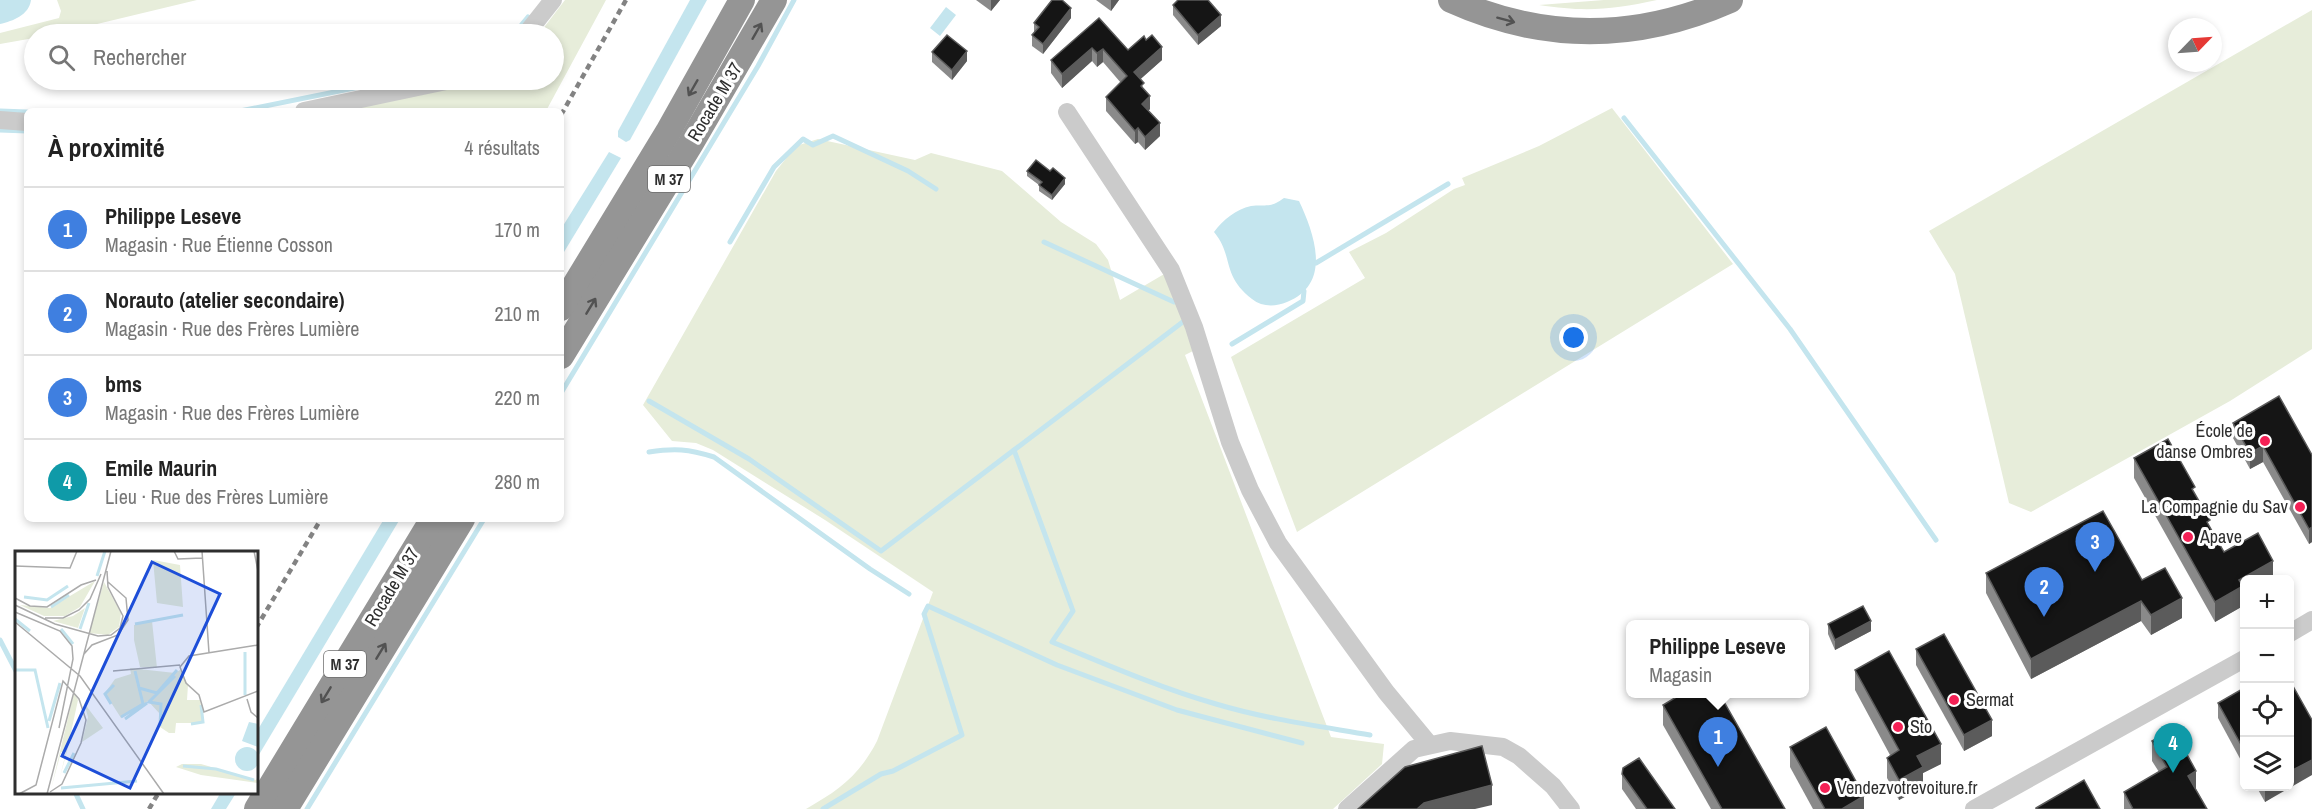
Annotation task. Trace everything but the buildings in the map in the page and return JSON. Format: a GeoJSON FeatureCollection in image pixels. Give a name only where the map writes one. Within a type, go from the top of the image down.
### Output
{"type":"FeatureCollection","features":[{"type":"Feature","properties":{"kind":"highway","name":"Rocade M 37"},"geometry":{"type":"LineString","coordinates":[[564,303],[668,132],[742,0]]}},
{"type":"Feature","properties":{"kind":"highway","name":"Rocade M 37"},"geometry":{"type":"LineString","coordinates":[[564,351],[708,114],[774,0]]}},
{"type":"Feature","properties":{"kind":"highway"},"geometry":{"type":"LineString","coordinates":[[1452,0],[1508,21],[1544,28],[1594,31],[1629,29],[1678,20],[1730,0]]}},
{"type":"Feature","properties":{"kind":"highway","name":"Rocade M 37"},"geometry":{"type":"LineString","coordinates":[[257,809],[431,522]]}},
{"type":"Feature","properties":{"kind":"highway","name":"Rocade M 37"},"geometry":{"type":"LineString","coordinates":[[285,809],[460,522]]}},
{"type":"Feature","properties":{"kind":"street"},"geometry":{"type":"LineString","coordinates":[[534,24],[553,0]]}},
{"type":"Feature","properties":{"kind":"street"},"geometry":{"type":"LineString","coordinates":[[318,108],[404,90]]}},
{"type":"Feature","properties":{"kind":"street"},"geometry":{"type":"LineString","coordinates":[[1067,112],[1171,270],[1194,327],[1230,442],[1278,543],[1386,692],[1429,744]]}},
{"type":"Feature","properties":{"kind":"street"},"geometry":{"type":"LineString","coordinates":[[0,120],[24,122]]}},
{"type":"Feature","properties":{"kind":"street"},"geometry":{"type":"LineString","coordinates":[[2294,630],[2312,620]]}},
{"type":"Feature","properties":{"kind":"street"},"geometry":{"type":"LineString","coordinates":[[1974,809],[2240,661]]}},
{"type":"Feature","properties":{"kind":"street"},"geometry":{"type":"LineString","coordinates":[[1347,809],[1414,749],[1450,741],[1503,747],[1519,756],[1553,786],[1571,809]]}},
{"type":"Feature","properties":{"kind":"green space"},"geometry":{"type":"Polygon","coordinates":[[[57,0],[197,0],[97,24],[35,24],[59,18],[61,11],[57,0]]]}},
{"type":"Feature","properties":{"kind":"green space"},"geometry":{"type":"Polygon","coordinates":[[[565,0],[606,0],[564,78],[564,24],[547,24],[565,0]]]}},
{"type":"Feature","properties":{"kind":"green space"},"geometry":{"type":"Polygon","coordinates":[[[1604,0],[1657,0],[1598,9],[1570,9],[1539,5],[1604,0]]]}},
{"type":"Feature","properties":{"kind":"green space"},"geometry":{"type":"Polygon","coordinates":[[[2312,10],[2312,349],[2230,401],[2031,512],[2009,503],[1955,274],[1929,231],[2205,72],[2222,72],[2222,62],[2312,10]]]}},
{"type":"Feature","properties":{"kind":"green space"},"geometry":{"type":"Polygon","coordinates":[[[24,27],[24,40],[0,44],[0,33],[24,27]]]}},
{"type":"Feature","properties":{"kind":"green space"},"geometry":{"type":"Polygon","coordinates":[[[428,90],[557,90],[548,108],[349,108],[428,90]]]}},
{"type":"Feature","properties":{"kind":"green space"},"geometry":{"type":"Polygon","coordinates":[[[1612,108],[1733,264],[1297,532],[1231,357],[1365,278],[1349,252],[1386,233],[1454,189],[1465,185],[1462,178],[1539,146],[1612,108]]]}},
{"type":"Feature","properties":{"kind":"green space"},"geometry":{"type":"Polygon","coordinates":[[[818,139],[915,160],[931,153],[1002,171],[1061,222],[1096,244],[1108,260],[1120,300],[1171,270],[1201,347],[1185,355],[1331,737],[1384,744],[1382,764],[1333,809],[806,809],[847,781],[870,753],[877,741],[933,592],[825,520],[713,450],[696,443],[672,441],[643,405],[776,171],[796,146],[818,139]]]}},
{"type":"Feature","properties":{"kind":"water"},"geometry":{"type":"Polygon","coordinates":[[[0,0],[31,0],[24,13],[0,24],[0,0]]]}},
{"type":"Feature","properties":{"kind":"water"},"geometry":{"type":"Polygon","coordinates":[[[690,0],[707,0],[630,140],[626,142],[618,137],[618,131],[690,0]]]}},
{"type":"Feature","properties":{"kind":"water"},"geometry":{"type":"Polygon","coordinates":[[[946,7],[956,15],[940,36],[930,28],[946,7]]]}},
{"type":"Feature","properties":{"kind":"water"},"geometry":{"type":"Polygon","coordinates":[[[609,152],[621,158],[564,252],[564,224],[609,152]]]}},
{"type":"Feature","properties":{"kind":"water"},"geometry":{"type":"Polygon","coordinates":[[[1284,198],[1299,201],[1305,214],[1314,243],[1315,271],[1310,283],[1301,294],[1282,304],[1264,305],[1252,299],[1236,282],[1224,249],[1214,232],[1235,212],[1251,206],[1271,205],[1284,198]]]}},
{"type":"Feature","properties":{"kind":"water"},"geometry":{"type":"Polygon","coordinates":[[[382,522],[398,522],[258,756],[258,729],[382,522]]]}},
{"type":"Feature","properties":{"kind":"water"},"geometry":{"type":"Polygon","coordinates":[[[220,794],[235,794],[226,809],[211,809],[220,794]]]}},
{"type":"Feature","properties":{"kind":"waterway"},"geometry":{"type":"LineString","coordinates":[[564,388],[758,66],[794,0]]}},
{"type":"Feature","properties":{"kind":"waterway"},"geometry":{"type":"LineString","coordinates":[[522,24],[528,17]]}},
{"type":"Feature","properties":{"kind":"waterway"},"geometry":{"type":"LineString","coordinates":[[255,108],[344,90]]}},
{"type":"Feature","properties":{"kind":"waterway"},"geometry":{"type":"LineString","coordinates":[[0,111],[24,112]]}},
{"type":"Feature","properties":{"kind":"waterway"},"geometry":{"type":"LineString","coordinates":[[1624,118],[1790,329],[1936,540]]}},
{"type":"Feature","properties":{"kind":"waterway"},"geometry":{"type":"LineString","coordinates":[[0,130],[24,131]]}},
{"type":"Feature","properties":{"kind":"waterway"},"geometry":{"type":"LineString","coordinates":[[730,242],[774,167],[803,139],[813,145],[833,136],[908,171],[936,189]]}},
{"type":"Feature","properties":{"kind":"waterway"},"geometry":{"type":"LineString","coordinates":[[1316,263],[1448,184]]}},
{"type":"Feature","properties":{"kind":"waterway"},"geometry":{"type":"LineString","coordinates":[[1044,242],[1174,302]]}},
{"type":"Feature","properties":{"kind":"waterway"},"geometry":{"type":"LineString","coordinates":[[1232,344],[1303,301],[1304,291]]}},
{"type":"Feature","properties":{"kind":"waterway"},"geometry":{"type":"LineString","coordinates":[[649,401],[749,459],[881,551],[1184,321]]}},
{"type":"Feature","properties":{"kind":"waterway"},"geometry":{"type":"LineString","coordinates":[[649,452],[682,450],[714,457],[870,569],[909,594]]}},
{"type":"Feature","properties":{"kind":"waterway"},"geometry":{"type":"LineString","coordinates":[[1014,450],[1073,611],[1052,642],[1195,698],[1273,718],[1370,735]]}},
{"type":"Feature","properties":{"kind":"waterway"},"geometry":{"type":"LineString","coordinates":[[307,809],[482,522]]}},
{"type":"Feature","properties":{"kind":"waterway"},"geometry":{"type":"LineString","coordinates":[[823,809],[881,774],[893,771],[962,735],[924,614],[928,606],[1057,665],[1177,710],[1302,743]]}},
{"type":"Feature","properties":{"kind":"waterway"},"geometry":{"type":"LineString","coordinates":[[0,640],[15,669]]}},
{"type":"Feature","properties":{"kind":"waterway"},"geometry":{"type":"LineString","coordinates":[[76,794],[83,809]]}},
{"type":"Feature","properties":{"kind":"railway"},"geometry":{"type":"LineString","coordinates":[[564,110],[626,0]]}},
{"type":"Feature","properties":{"kind":"railway"},"geometry":{"type":"LineString","coordinates":[[258,625],[319,522]]}},
{"type":"Feature","properties":{"kind":"railway"},"geometry":{"type":"LineString","coordinates":[[149,809],[158,794]]}},
{"type":"Feature","properties":{"kind":"place","name":"École de danse Ombres"},"geometry":{"type":"Point","coordinates":[2265,441]}},
{"type":"Feature","properties":{"kind":"place","name":"La Compagnie du Sav"},"geometry":{"type":"Point","coordinates":[2300,507]}},
{"type":"Feature","properties":{"kind":"place","name":"Apave"},"geometry":{"type":"Point","coordinates":[2188,537]}},
{"type":"Feature","properties":{"kind":"place","name":"bms"},"geometry":{"type":"Point","coordinates":[2095,572]}},
{"type":"Feature","properties":{"kind":"place","name":"Norauto (atelier secondaire)"},"geometry":{"type":"Point","coordinates":[2044,617]}},
{"type":"Feature","properties":{"kind":"place","name":"Sermat"},"geometry":{"type":"Point","coordinates":[1954,700]}},
{"type":"Feature","properties":{"kind":"place","name":"Sto"},"geometry":{"type":"Point","coordinates":[1898,727]}},
{"type":"Feature","properties":{"kind":"place","name":"Philippe Leseve"},"geometry":{"type":"Point","coordinates":[1718,767]}},
{"type":"Feature","properties":{"kind":"place","name":"Emile Maurin"},"geometry":{"type":"Point","coordinates":[2173,773]}},
{"type":"Feature","properties":{"kind":"place","name":"Vendezvotrevoiture.fr"},"geometry":{"type":"Point","coordinates":[1825,788]}}]}
